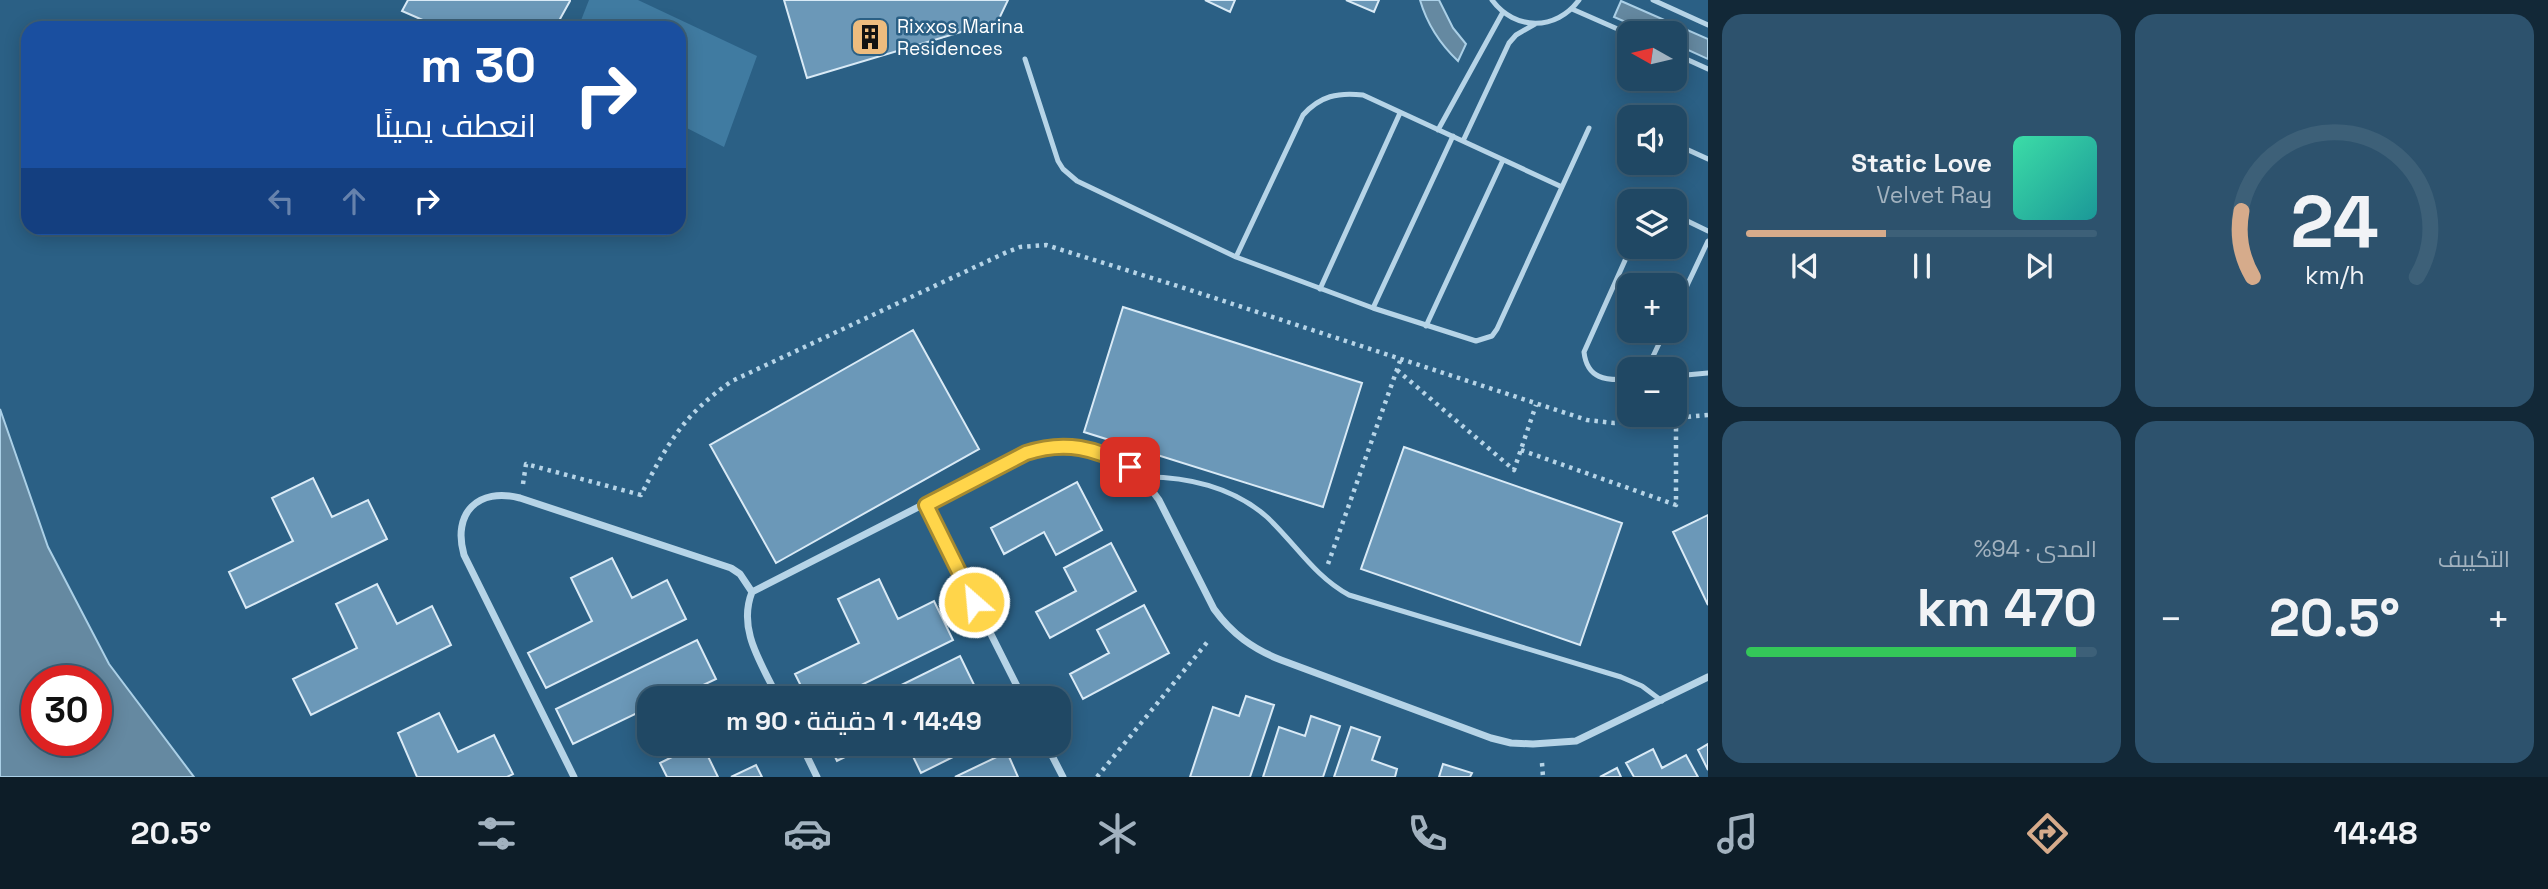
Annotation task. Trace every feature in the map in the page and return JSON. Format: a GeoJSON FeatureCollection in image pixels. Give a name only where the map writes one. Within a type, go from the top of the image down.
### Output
{"type":"FeatureCollection","features":[{"type":"Feature","properties":{"kind":"street"},"geometry":{"type":"LineString","coordinates":[[772,686],[748,635],[746,613],[752,592],[1026,453],[1057,445],[1089,448],[1117,460],[1142,477],[1159,500],[1214,609],[1237,635],[1265,654],[1478,733],[1511,743],[1576,741],[1708,677]]}},
{"type":"Feature","properties":{"kind":"street"},"geometry":{"type":"LineString","coordinates":[[574,777],[464,555],[460,526],[467,512],[477,502],[491,495],[506,494],[731,568],[740,574],[752,592]]}},
{"type":"Feature","properties":{"kind":"street"},"geometry":{"type":"LineString","coordinates":[[926,505],[1017,686]]}},
{"type":"Feature","properties":{"kind":"street"},"geometry":{"type":"LineString","coordinates":[[807,756],[817,777]]}},
{"type":"Feature","properties":{"kind":"street"},"geometry":{"type":"LineString","coordinates":[[1052,756],[1063,777]]}},
{"type":"Feature","properties":{"kind":"lane"},"geometry":{"type":"LineString","coordinates":[[1492,0],[1513,19],[1535,24],[1549,23],[1572,9],[1579,0]]}},
{"type":"Feature","properties":{"kind":"lane"},"geometry":{"type":"LineString","coordinates":[[1653,0],[1708,25]]}},
{"type":"Feature","properties":{"kind":"lane"},"geometry":{"type":"LineString","coordinates":[[1572,9],[1617,29]]}},
{"type":"Feature","properties":{"kind":"lane"},"geometry":{"type":"LineString","coordinates":[[1438,130],[1503,12]]}},
{"type":"Feature","properties":{"kind":"lane"},"geometry":{"type":"LineString","coordinates":[[1463,141],[1509,43],[1516,35],[1535,24]]}},
{"type":"Feature","properties":{"kind":"lane"},"geometry":{"type":"LineString","coordinates":[[1025,59],[1058,161],[1069,176],[1236,257],[1373,308],[1476,341],[1492,336],[1589,128]]}},
{"type":"Feature","properties":{"kind":"lane"},"geometry":{"type":"LineString","coordinates":[[1687,59],[1708,69]]}},
{"type":"Feature","properties":{"kind":"lane"},"geometry":{"type":"LineString","coordinates":[[1236,257],[1303,115],[1314,104],[1329,96],[1363,95],[1562,187]]}},
{"type":"Feature","properties":{"kind":"lane"},"geometry":{"type":"LineString","coordinates":[[1321,289],[1401,113]]}},
{"type":"Feature","properties":{"kind":"lane"},"geometry":{"type":"LineString","coordinates":[[1373,308],[1453,136]]}},
{"type":"Feature","properties":{"kind":"lane"},"geometry":{"type":"LineString","coordinates":[[1687,149],[1708,159]]}},
{"type":"Feature","properties":{"kind":"lane"},"geometry":{"type":"LineString","coordinates":[[1426,326],[1503,160]]}},
{"type":"Feature","properties":{"kind":"lane"},"geometry":{"type":"LineString","coordinates":[[1687,221],[1708,231]]}},
{"type":"Feature","properties":{"kind":"lane"},"geometry":{"type":"LineString","coordinates":[[1687,286],[1708,241]]}},
{"type":"Feature","properties":{"kind":"lane"},"geometry":{"type":"LineString","coordinates":[[1617,380],[1609,381],[1594,375],[1588,369],[1584,352],[1626,259]]}},
{"type":"Feature","properties":{"kind":"lane"},"geometry":{"type":"LineString","coordinates":[[1687,375],[1708,373]]}},
{"type":"Feature","properties":{"kind":"lane"},"geometry":{"type":"LineString","coordinates":[[1142,477],[1189,480],[1218,488],[1244,501],[1267,518],[1323,578],[1335,587],[1364,600],[1620,677],[1642,686],[1662,701]]}},
{"type":"Feature","properties":{"kind":"path"},"geometry":{"type":"LineString","coordinates":[[520,498],[526,464],[641,495],[679,428],[713,394],[732,381],[1007,252],[1033,244],[1046,245],[1184,288],[1536,405],[1587,420],[1617,423]]}},
{"type":"Feature","properties":{"kind":"path"},"geometry":{"type":"LineString","coordinates":[[1323,578],[1400,360]]}},
{"type":"Feature","properties":{"kind":"path"},"geometry":{"type":"LineString","coordinates":[[1397,370],[1514,470],[1536,405]]}},
{"type":"Feature","properties":{"kind":"path"},"geometry":{"type":"LineString","coordinates":[[1687,417],[1708,415]]}},
{"type":"Feature","properties":{"kind":"path"},"geometry":{"type":"LineString","coordinates":[[1521,450],[1676,505],[1676,427]]}},
{"type":"Feature","properties":{"kind":"path"},"geometry":{"type":"LineString","coordinates":[[1097,777],[1209,640]]}},
{"type":"Feature","properties":{"kind":"path"},"geometry":{"type":"LineString","coordinates":[[1542,762],[1543,777]]}},
{"type":"Feature","properties":{"kind":"shaded area"},"geometry":{"type":"Polygon","coordinates":[[[589,0],[638,0],[683,21],[581,21],[589,0]]]}},
{"type":"Feature","properties":{"kind":"shaded area"},"geometry":{"type":"Polygon","coordinates":[[[1420,0],[1439,0],[1453,28],[1466,44],[1458,61],[1435,33],[1420,0]]]}},
{"type":"Feature","properties":{"kind":"shaded area"},"geometry":{"type":"Polygon","coordinates":[[[1621,1],[1667,21],[1623,21],[1614,17],[1621,1]]]}},
{"type":"Feature","properties":{"kind":"shaded area"},"geometry":{"type":"Polygon","coordinates":[[[686,23],[757,56],[724,147],[686,128],[686,23]]]}},
{"type":"Feature","properties":{"kind":"shaded area"},"geometry":{"type":"Polygon","coordinates":[[[1687,30],[1708,39],[1708,59],[1687,49],[1687,30]]]}},
{"type":"Feature","properties":{"kind":"shaded area"},"geometry":{"type":"Polygon","coordinates":[[[0,409],[48,547],[110,665],[21,665],[21,756],[112,756],[112,668],[194,777],[0,777],[0,409]]]}},
{"type":"Feature","properties":{"kind":"building"},"geometry":{"type":"Polygon","coordinates":[[[408,0],[570,0],[559,21],[425,21],[402,11],[408,0]]]}},
{"type":"Feature","properties":{"kind":"building","name":"Rixxos Marina Residences"},"geometry":{"type":"Polygon","coordinates":[[[784,0],[1008,0],[998,21],[807,78],[784,0]]]}},
{"type":"Feature","properties":{"kind":"building"},"geometry":{"type":"Polygon","coordinates":[[[1205,0],[1235,0],[1230,12],[1205,0]]]}},
{"type":"Feature","properties":{"kind":"building"},"geometry":{"type":"Polygon","coordinates":[[[1346,0],[1379,0],[1374,12],[1346,0]]]}},
{"type":"Feature","properties":{"kind":"building"},"geometry":{"type":"Polygon","coordinates":[[[1123,307],[1362,383],[1323,507],[1084,432],[1123,307]]]}},
{"type":"Feature","properties":{"kind":"building"},"geometry":{"type":"Polygon","coordinates":[[[913,330],[979,449],[776,563],[710,445],[913,330]]]}},
{"type":"Feature","properties":{"kind":"building"},"geometry":{"type":"Polygon","coordinates":[[[1404,447],[1622,523],[1580,645],[1361,569],[1404,447]]]}},
{"type":"Feature","properties":{"kind":"building"},"geometry":{"type":"Polygon","coordinates":[[[313,478],[332,517],[368,500],[387,539],[246,608],[229,572],[293,541],[272,498],[313,478]]]}},
{"type":"Feature","properties":{"kind":"building"},"geometry":{"type":"Polygon","coordinates":[[[1077,482],[1102,530],[1056,555],[1044,532],[1004,554],[991,528],[1077,482]]]}},
{"type":"Feature","properties":{"kind":"building"},"geometry":{"type":"Polygon","coordinates":[[[1708,515],[1708,605],[1673,532],[1708,515]]]}},
{"type":"Feature","properties":{"kind":"building"},"geometry":{"type":"Polygon","coordinates":[[[1111,543],[1136,591],[1050,638],[1036,612],[1076,591],[1064,568],[1111,543]]]}},
{"type":"Feature","properties":{"kind":"building"},"geometry":{"type":"Polygon","coordinates":[[[612,558],[632,598],[667,580],[686,619],[546,688],[528,653],[592,621],[571,578],[612,558]]]}},
{"type":"Feature","properties":{"kind":"building"},"geometry":{"type":"Polygon","coordinates":[[[879,579],[898,619],[934,601],[953,640],[859,686],[801,686],[795,674],[859,643],[838,599],[879,579]]]}},
{"type":"Feature","properties":{"kind":"building"},"geometry":{"type":"Polygon","coordinates":[[[377,584],[397,624],[432,606],[451,645],[311,715],[293,679],[357,648],[336,604],[377,584]]]}},
{"type":"Feature","properties":{"kind":"building"},"geometry":{"type":"Polygon","coordinates":[[[1144,605],[1169,653],[1083,699],[1070,674],[1109,653],[1097,630],[1144,605]]]}},
{"type":"Feature","properties":{"kind":"building"},"geometry":{"type":"Polygon","coordinates":[[[697,640],[716,679],[701,686],[637,686],[637,713],[573,744],[556,709],[697,640]]]}},
{"type":"Feature","properties":{"kind":"building"},"geometry":{"type":"Polygon","coordinates":[[[960,656],[975,686],[899,686],[960,656]]]}},
{"type":"Feature","properties":{"kind":"building"},"geometry":{"type":"Polygon","coordinates":[[[1246,696],[1274,705],[1250,777],[1190,777],[1213,707],[1239,716],[1246,696]]]}},
{"type":"Feature","properties":{"kind":"building"},"geometry":{"type":"Polygon","coordinates":[[[439,713],[458,752],[494,735],[513,774],[507,777],[417,777],[398,733],[439,713]]]}},
{"type":"Feature","properties":{"kind":"building"},"geometry":{"type":"Polygon","coordinates":[[[1311,716],[1340,726],[1323,777],[1263,777],[1279,727],[1305,736],[1311,716]]]}},
{"type":"Feature","properties":{"kind":"building"},"geometry":{"type":"Polygon","coordinates":[[[1351,727],[1380,737],[1372,760],[1397,769],[1395,777],[1334,777],[1351,727]]]}},
{"type":"Feature","properties":{"kind":"building"},"geometry":{"type":"Polygon","coordinates":[[[1708,744],[1708,770],[1698,750],[1708,744]]]}},
{"type":"Feature","properties":{"kind":"building"},"geometry":{"type":"Polygon","coordinates":[[[1653,749],[1662,768],[1686,755],[1698,777],[1634,777],[1626,763],[1653,749]]]}},
{"type":"Feature","properties":{"kind":"building"},"geometry":{"type":"Polygon","coordinates":[[[674,756],[708,756],[718,777],[667,777],[660,763],[674,756]]]}},
{"type":"Feature","properties":{"kind":"building"},"geometry":{"type":"Polygon","coordinates":[[[835,756],[847,756],[837,761],[835,756]]]}},
{"type":"Feature","properties":{"kind":"building"},"geometry":{"type":"Polygon","coordinates":[[[913,756],[955,756],[921,773],[913,756]]]}},
{"type":"Feature","properties":{"kind":"building"},"geometry":{"type":"Polygon","coordinates":[[[999,756],[1009,756],[1018,777],[955,777],[999,756]]]}},
{"type":"Feature","properties":{"kind":"building"},"geometry":{"type":"Polygon","coordinates":[[[1443,764],[1472,773],[1470,777],[1439,777],[1443,764]]]}},
{"type":"Feature","properties":{"kind":"building"},"geometry":{"type":"Polygon","coordinates":[[[756,765],[762,777],[731,777],[756,765]]]}},
{"type":"Feature","properties":{"kind":"building"},"geometry":{"type":"Polygon","coordinates":[[[1617,768],[1621,777],[1600,777],[1617,768]]]}},
{"type":"Feature","properties":{"kind":"place","name":"Rixxos Marina Residences"},"geometry":{"type":"Point","coordinates":[870,37]}},
{"type":"Feature","properties":{"kind":"route"},"geometry":{"type":"LineString","coordinates":[[974,602],[926,505],[1026,453],[1057,445],[1089,448],[1130,467]]}}]}
